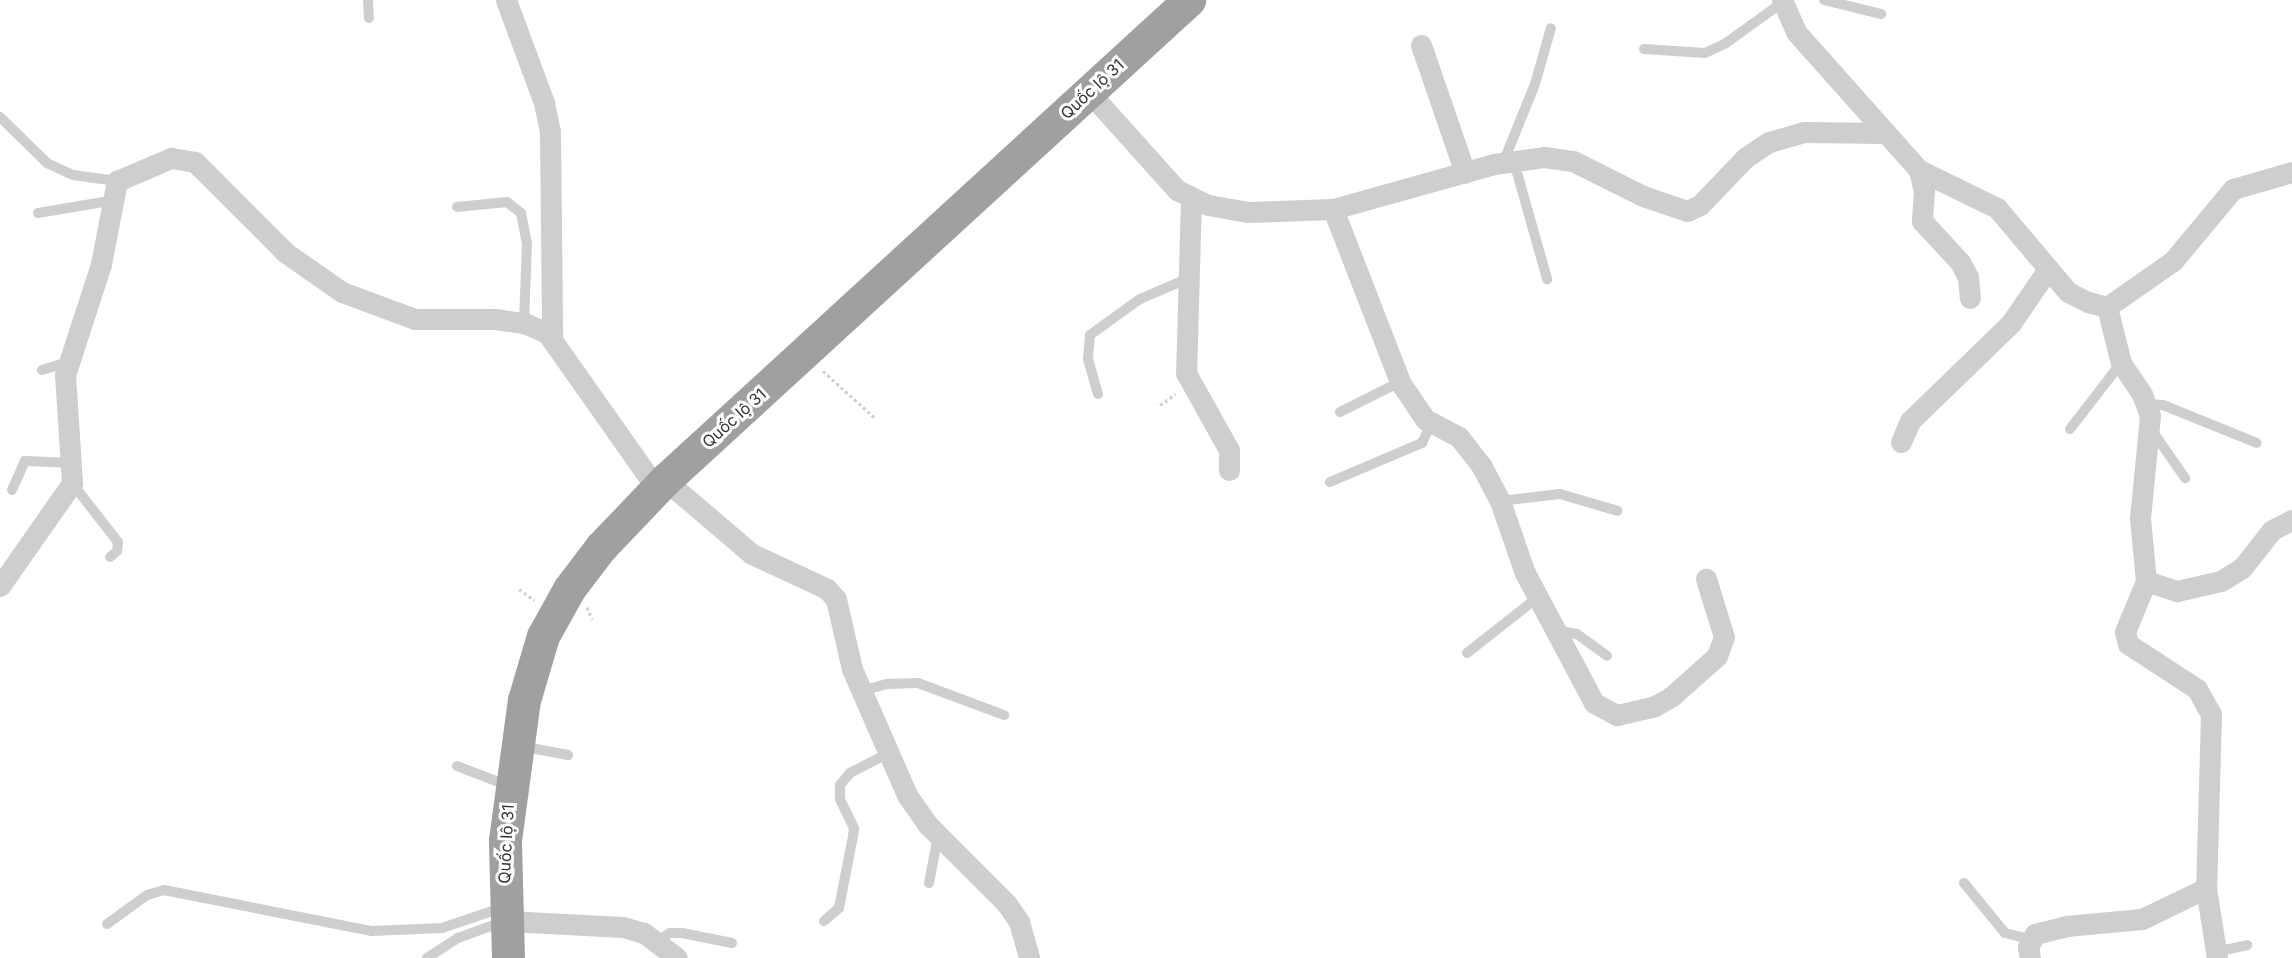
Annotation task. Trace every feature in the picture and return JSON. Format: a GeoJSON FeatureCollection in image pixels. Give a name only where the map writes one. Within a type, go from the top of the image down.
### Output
{"type":"FeatureCollection","features":[{"type":"Feature","properties":{"kind":"highway","name":"Quốc lộ 31"},"geometry":{"type":"LineString","coordinates":[[508,958],[505,914],[510,786],[524,700],[543,636],[569,589],[601,547],[661,484],[1189,0]]}},
{"type":"Feature","properties":{"kind":"street"},"geometry":{"type":"LineString","coordinates":[[506,0],[544,103],[550,131],[552,337]]}},
{"type":"Feature","properties":{"kind":"street"},"geometry":{"type":"LineString","coordinates":[[1782,1],[1796,32],[1883,133],[1919,170],[1997,208],[2076,297],[2108,306]]}},
{"type":"Feature","properties":{"kind":"street"},"geometry":{"type":"LineString","coordinates":[[1421,45],[1465,172]]}},
{"type":"Feature","properties":{"kind":"street"},"geometry":{"type":"LineString","coordinates":[[1089,92],[1163,177],[1191,198],[1218,208],[1247,212],[1333,209],[1465,172],[1544,157],[1573,161],[1642,196],[1687,212],[1700,205],[1745,158],[1769,142],[1804,132],[1883,133]]}},
{"type":"Feature","properties":{"kind":"street"},"geometry":{"type":"LineString","coordinates":[[0,586],[73,473],[65,394],[68,362],[101,264],[116,190],[171,158],[195,162],[294,260],[342,292],[415,319],[495,319],[524,323],[552,337],[616,435],[661,484],[752,554],[827,589],[841,609],[846,652],[887,754],[918,813],[1007,904],[1019,922],[1029,958]]}},
{"type":"Feature","properties":{"kind":"street"},"geometry":{"type":"LineString","coordinates":[[1919,170],[1924,191],[1922,221],[1960,262],[1968,278],[1970,298]]}},
{"type":"Feature","properties":{"kind":"street"},"geometry":{"type":"LineString","coordinates":[[2108,306],[2184,251],[2233,189],[2292,172]]}},
{"type":"Feature","properties":{"kind":"street"},"geometry":{"type":"LineString","coordinates":[[1191,198],[1186,373],[1229,450],[1229,470]]}},
{"type":"Feature","properties":{"kind":"street"},"geometry":{"type":"LineString","coordinates":[[1333,209],[1400,382],[1414,406],[1431,424],[1466,444],[1500,501],[1537,598],[1585,690],[1606,713],[1628,714],[1654,706],[1672,696],[1724,646],[1724,637],[1706,579]]}},
{"type":"Feature","properties":{"kind":"street"},"geometry":{"type":"LineString","coordinates":[[1902,442],[1910,421],[2011,323],[2049,269]]}},
{"type":"Feature","properties":{"kind":"street"},"geometry":{"type":"LineString","coordinates":[[2108,306],[2121,363],[2148,404],[2151,429],[2140,518],[2146,581],[2125,632],[2128,644],[2197,689],[2211,714],[2206,888],[2216,955]]}},
{"type":"Feature","properties":{"kind":"street"},"geometry":{"type":"LineString","coordinates":[[2146,581],[2177,591],[2221,581],[2242,568],[2272,530],[2292,520]]}},
{"type":"Feature","properties":{"kind":"street"},"geometry":{"type":"LineString","coordinates":[[2030,948],[2045,930],[2142,919],[2206,888]]}},
{"type":"Feature","properties":{"kind":"street"},"geometry":{"type":"LineString","coordinates":[[505,914],[623,927],[658,941],[677,958]]}},
{"type":"Feature","properties":{"kind":"lane"},"geometry":{"type":"LineString","coordinates":[[368,0],[369,18]]}},
{"type":"Feature","properties":{"kind":"lane"},"geometry":{"type":"LineString","coordinates":[[1824,0],[1881,14]]}},
{"type":"Feature","properties":{"kind":"lane"},"geometry":{"type":"LineString","coordinates":[[1644,49],[1711,51],[1782,1]]}},
{"type":"Feature","properties":{"kind":"lane"},"geometry":{"type":"LineString","coordinates":[[1547,279],[1509,162],[1551,28]]}},
{"type":"Feature","properties":{"kind":"lane"},"geometry":{"type":"LineString","coordinates":[[0,117],[47,163],[116,190]]}},
{"type":"Feature","properties":{"kind":"lane"},"geometry":{"type":"LineString","coordinates":[[38,213],[116,190]]}},
{"type":"Feature","properties":{"kind":"lane"},"geometry":{"type":"LineString","coordinates":[[457,207],[507,202],[521,213],[527,244],[524,323]]}},
{"type":"Feature","properties":{"kind":"lane"},"geometry":{"type":"LineString","coordinates":[[1098,394],[1088,358],[1090,335],[1140,298],[1189,278]]}},
{"type":"Feature","properties":{"kind":"lane"},"geometry":{"type":"LineString","coordinates":[[42,370],[55,363],[68,362]]}},
{"type":"Feature","properties":{"kind":"lane"},"geometry":{"type":"LineString","coordinates":[[2070,429],[2121,363]]}},
{"type":"Feature","properties":{"kind":"lane"},"geometry":{"type":"LineString","coordinates":[[1340,412],[1400,382]]}},
{"type":"Feature","properties":{"kind":"lane"},"geometry":{"type":"LineString","coordinates":[[2148,404],[2163,405],[2257,443]]}},
{"type":"Feature","properties":{"kind":"lane"},"geometry":{"type":"LineString","coordinates":[[1330,482],[1422,443],[1431,424]]}},
{"type":"Feature","properties":{"kind":"lane"},"geometry":{"type":"LineString","coordinates":[[2151,429],[2185,478]]}},
{"type":"Feature","properties":{"kind":"lane"},"geometry":{"type":"LineString","coordinates":[[12,490],[24,461],[73,473],[118,542],[118,548],[110,557]]}},
{"type":"Feature","properties":{"kind":"lane"},"geometry":{"type":"LineString","coordinates":[[1500,501],[1560,494],[1618,511]]}},
{"type":"Feature","properties":{"kind":"lane"},"geometry":{"type":"LineString","coordinates":[[1467,653],[1537,598]]}},
{"type":"Feature","properties":{"kind":"lane"},"geometry":{"type":"LineString","coordinates":[[1554,630],[1577,634],[1607,656]]}},
{"type":"Feature","properties":{"kind":"lane"},"geometry":{"type":"LineString","coordinates":[[862,691],[887,684],[918,683],[1004,715]]}},
{"type":"Feature","properties":{"kind":"lane"},"geometry":{"type":"LineString","coordinates":[[517,745],[568,755]]}},
{"type":"Feature","properties":{"kind":"lane"},"geometry":{"type":"LineString","coordinates":[[824,921],[839,908],[854,828],[838,792],[840,785],[850,773],[887,754]]}},
{"type":"Feature","properties":{"kind":"lane"},"geometry":{"type":"LineString","coordinates":[[457,766],[510,786]]}},
{"type":"Feature","properties":{"kind":"lane"},"geometry":{"type":"LineString","coordinates":[[929,883],[938,836]]}},
{"type":"Feature","properties":{"kind":"lane"},"geometry":{"type":"LineString","coordinates":[[1964,884],[2005,933],[2030,948]]}},
{"type":"Feature","properties":{"kind":"lane"},"geometry":{"type":"LineString","coordinates":[[107,924],[147,895],[164,890],[372,931],[442,928],[505,914]]}},
{"type":"Feature","properties":{"kind":"lane"},"geometry":{"type":"LineString","coordinates":[[427,958],[458,938],[505,914]]}},
{"type":"Feature","properties":{"kind":"lane"},"geometry":{"type":"LineString","coordinates":[[658,941],[670,933],[682,933],[732,943]]}},
{"type":"Feature","properties":{"kind":"lane"},"geometry":{"type":"LineString","coordinates":[[2216,955],[2247,945]]}},
{"type":"Feature","properties":{"kind":"path"},"geometry":{"type":"LineString","coordinates":[[804,353],[874,417]]}}]}
